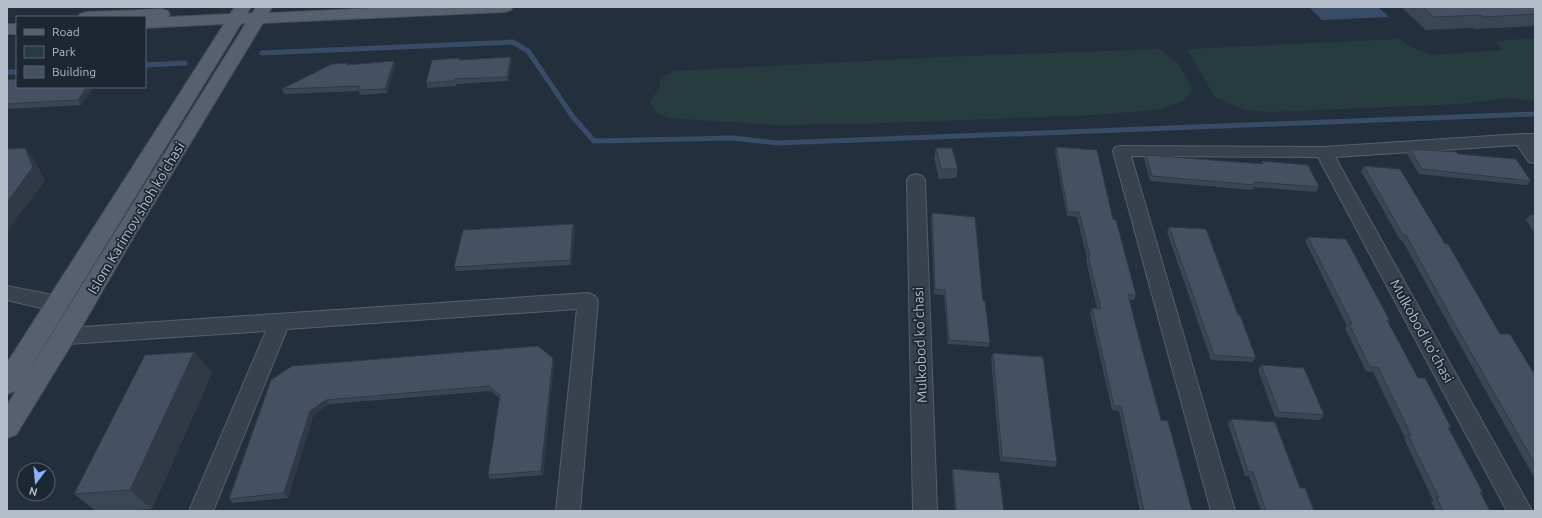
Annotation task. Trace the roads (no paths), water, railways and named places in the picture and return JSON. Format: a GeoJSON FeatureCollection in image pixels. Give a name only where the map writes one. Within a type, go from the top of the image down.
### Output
{"type":"FeatureCollection","features":[{"type":"Feature","properties":{"kind":"main road"},"geometry":{"type":"LineString","coordinates":[[146,23],[315,7]]}},
{"type":"Feature","properties":{"kind":"main road"},"geometry":{"type":"LineString","coordinates":[[119,16],[505,7]]}},
{"type":"Feature","properties":{"kind":"main road","name":"Islom Karimov shoh ko'chasi"},"geometry":{"type":"LineString","coordinates":[[7,384],[250,12]]}},
{"type":"Feature","properties":{"kind":"main road","name":"Islom Karimov shoh ko'chasi"},"geometry":{"type":"LineString","coordinates":[[7,428],[65,336],[127,230],[250,12]]}},
{"type":"Feature","properties":{"kind":"street"},"geometry":{"type":"LineString","coordinates":[[1223,511],[1121,151],[1324,152],[1528,139],[1535,158]]}},
{"type":"Feature","properties":{"kind":"street","name":"Mulkobod ko'chasi"},"geometry":{"type":"LineString","coordinates":[[1324,152],[1520,511]]}},
{"type":"Feature","properties":{"kind":"street","name":"Mulkobod ko'chasi"},"geometry":{"type":"LineString","coordinates":[[916,180],[925,511]]}},
{"type":"Feature","properties":{"kind":"street"},"geometry":{"type":"LineString","coordinates":[[7,293],[58,304]]}},
{"type":"Feature","properties":{"kind":"street"},"geometry":{"type":"LineString","coordinates":[[37,338],[588,301],[568,511]]}},
{"type":"Feature","properties":{"kind":"street"},"geometry":{"type":"LineString","coordinates":[[201,511],[280,321]]}},
{"type":"Feature","properties":{"kind":"water"},"geometry":{"type":"Polygon","coordinates":[[[1309,7],[1378,7],[1389,17],[1322,20],[1309,7]]]}},
{"type":"Feature","properties":{"kind":"waterway"},"geometry":{"type":"LineString","coordinates":[[262,53],[513,42],[528,51],[573,117],[594,141],[733,138],[778,143],[1535,114]]}},
{"type":"Feature","properties":{"kind":"waterway"},"geometry":{"type":"LineString","coordinates":[[146,65],[185,63]]}},
{"type":"Feature","properties":{"kind":"waterway"},"geometry":{"type":"LineString","coordinates":[[7,72],[16,72]]}}]}
